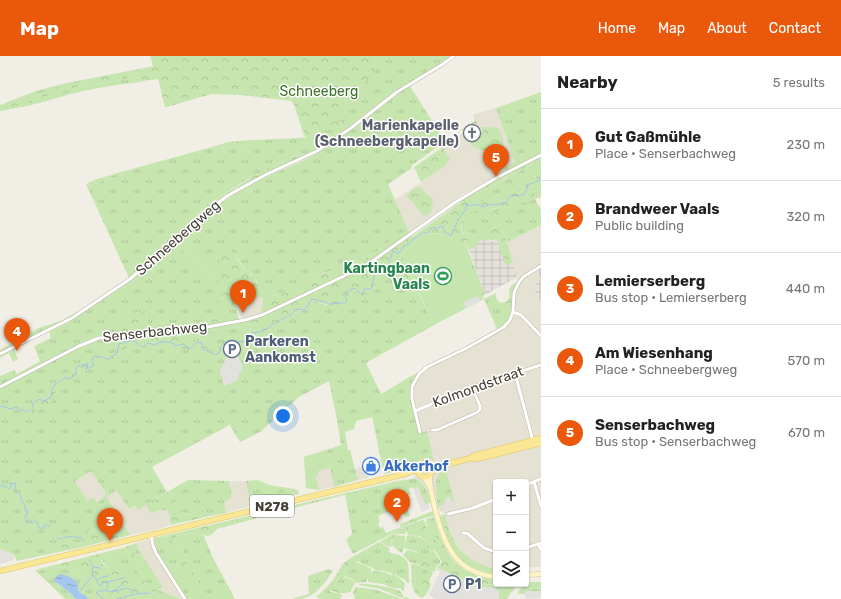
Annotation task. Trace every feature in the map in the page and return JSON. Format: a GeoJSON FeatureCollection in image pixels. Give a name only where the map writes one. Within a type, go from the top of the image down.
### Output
{"type":"FeatureCollection","features":[{"type":"Feature","properties":{"kind":"main road","name":"N278"},"geometry":{"type":"LineString","coordinates":[[534,443],[541,438]]}},
{"type":"Feature","properties":{"kind":"main road","name":"N278"},"geometry":{"type":"LineString","coordinates":[[0,571],[406,474],[409,472],[426,472],[444,465],[472,458],[482,458],[534,443],[541,443]]}},
{"type":"Feature","properties":{"kind":"main road"},"geometry":{"type":"LineString","coordinates":[[426,472],[441,532],[451,553],[460,562],[473,571],[493,577]]}},
{"type":"Feature","properties":{"kind":"main road"},"geometry":{"type":"LineString","coordinates":[[529,575],[541,574]]}},
{"type":"Feature","properties":{"kind":"street","name":"Schneebergweg"},"geometry":{"type":"LineString","coordinates":[[0,354],[72,318],[130,280],[191,224],[227,196],[267,174],[317,151],[356,124],[397,92],[454,56]]}},
{"type":"Feature","properties":{"kind":"street","name":"Senserbachweg"},"geometry":{"type":"LineString","coordinates":[[0,387],[79,346],[99,338],[175,333],[256,317],[363,267],[454,203],[496,178],[541,155]]}},
{"type":"Feature","properties":{"kind":"street"},"geometry":{"type":"LineString","coordinates":[[420,432],[412,399],[412,387],[416,378],[427,366],[467,348],[498,331],[507,324],[513,312],[514,293],[518,284],[523,277],[541,266]]}},
{"type":"Feature","properties":{"kind":"street"},"geometry":{"type":"LineString","coordinates":[[513,312],[521,315],[541,336]]}},
{"type":"Feature","properties":{"kind":"street","name":"Kolmondstraat"},"geometry":{"type":"LineString","coordinates":[[415,411],[472,387],[541,365]]}},
{"type":"Feature","properties":{"kind":"street"},"geometry":{"type":"LineString","coordinates":[[515,373],[534,443]]}},
{"type":"Feature","properties":{"kind":"street"},"geometry":{"type":"LineString","coordinates":[[432,430],[437,430],[478,412],[480,406],[472,387]]}},
{"type":"Feature","properties":{"kind":"street"},"geometry":{"type":"LineString","coordinates":[[529,484],[541,479]]}},
{"type":"Feature","properties":{"kind":"street"},"geometry":{"type":"LineString","coordinates":[[534,482],[541,506]]}},
{"type":"Feature","properties":{"kind":"street"},"geometry":{"type":"LineString","coordinates":[[448,514],[473,508],[493,500]]}},
{"type":"Feature","properties":{"kind":"street"},"geometry":{"type":"LineString","coordinates":[[463,533],[468,534],[484,548],[493,551]]}},
{"type":"Feature","properties":{"kind":"street"},"geometry":{"type":"LineString","coordinates":[[151,535],[156,553],[185,599]]}},
{"type":"Feature","properties":{"kind":"street"},"geometry":{"type":"LineString","coordinates":[[529,547],[539,544],[541,550]]}},
{"type":"Feature","properties":{"kind":"shaded area"},"geometry":{"type":"Polygon","coordinates":[[[496,108],[516,165],[461,195],[409,232],[395,200],[445,166],[450,159],[443,147],[477,122],[473,115],[496,108]]]}},
{"type":"Feature","properties":{"kind":"shaded area"},"geometry":{"type":"Polygon","coordinates":[[[541,225],[541,268],[537,271],[541,279],[535,282],[537,285],[533,287],[541,302],[541,567],[529,567],[529,479],[493,479],[493,568],[473,561],[464,554],[454,541],[443,511],[440,512],[439,509],[433,511],[427,490],[415,478],[413,468],[417,462],[422,459],[431,459],[427,431],[423,432],[418,428],[413,409],[411,389],[413,382],[423,368],[472,344],[500,328],[510,315],[513,289],[517,282],[516,273],[507,242],[541,225]]]}},
{"type":"Feature","properties":{"kind":"shaded area"},"geometry":{"type":"Polygon","coordinates":[[[486,239],[492,241],[497,240],[506,265],[513,262],[516,278],[485,295],[469,250],[476,246],[477,243],[486,239]]]}},
{"type":"Feature","properties":{"kind":"shaded area"},"geometry":{"type":"Polygon","coordinates":[[[541,268],[541,279],[537,271],[541,268]]]}},
{"type":"Feature","properties":{"kind":"shaded area"},"geometry":{"type":"Polygon","coordinates":[[[541,279],[541,302],[533,287],[537,285],[535,282],[541,279]]]}},
{"type":"Feature","properties":{"kind":"shaded area"},"geometry":{"type":"Polygon","coordinates":[[[243,280],[252,281],[253,296],[260,291],[266,298],[266,312],[256,316],[243,318],[240,316],[233,297],[238,294],[244,296],[243,280]]]}},
{"type":"Feature","properties":{"kind":"shaded area"},"geometry":{"type":"Polygon","coordinates":[[[476,296],[481,300],[466,308],[463,303],[476,296]]]}},
{"type":"Feature","properties":{"kind":"shaded area"},"geometry":{"type":"Polygon","coordinates":[[[236,350],[243,368],[239,374],[238,380],[224,386],[220,370],[229,353],[236,350]]]}},
{"type":"Feature","properties":{"kind":"shaded area"},"geometry":{"type":"Polygon","coordinates":[[[326,450],[334,487],[319,490],[306,488],[304,457],[326,450]]]}},
{"type":"Feature","properties":{"kind":"shaded area"},"geometry":{"type":"Polygon","coordinates":[[[366,466],[368,478],[358,480],[355,470],[359,467],[366,466]]]}},
{"type":"Feature","properties":{"kind":"shaded area"},"geometry":{"type":"Polygon","coordinates":[[[91,471],[106,493],[97,503],[87,501],[75,481],[91,471]]]}},
{"type":"Feature","properties":{"kind":"shaded area"},"geometry":{"type":"Polygon","coordinates":[[[229,481],[246,481],[250,506],[226,513],[224,502],[232,497],[229,481]]]}},
{"type":"Feature","properties":{"kind":"shaded area"},"geometry":{"type":"Polygon","coordinates":[[[418,487],[425,504],[428,503],[430,508],[422,512],[414,492],[414,489],[418,487]]]}},
{"type":"Feature","properties":{"kind":"shaded area"},"geometry":{"type":"Polygon","coordinates":[[[116,490],[138,509],[146,505],[150,513],[168,509],[171,525],[130,535],[107,497],[116,490]]]}},
{"type":"Feature","properties":{"kind":"shaded area"},"geometry":{"type":"Polygon","coordinates":[[[449,496],[452,502],[452,511],[447,512],[443,505],[449,496]]]}},
{"type":"Feature","properties":{"kind":"shaded area"},"geometry":{"type":"Polygon","coordinates":[[[154,538],[155,544],[186,599],[181,599],[158,590],[163,587],[138,549],[137,543],[154,538]]]}},
{"type":"Feature","properties":{"kind":"shaded area"},"geometry":{"type":"Polygon","coordinates":[[[0,549],[13,555],[14,560],[0,564],[0,549]]]}},
{"type":"Feature","properties":{"kind":"shaded area","name":"P1"},"geometry":{"type":"Polygon","coordinates":[[[438,568],[473,585],[481,587],[483,590],[483,587],[496,588],[496,590],[499,590],[499,599],[436,599],[429,595],[440,572],[437,570],[438,568]]]}},
{"type":"Feature","properties":{"kind":"shaded area"},"geometry":{"type":"Polygon","coordinates":[[[525,591],[539,591],[541,593],[541,598],[525,599],[525,591]]]}},
{"type":"Feature","properties":{"kind":"green space","name":"Schneeberg"},"geometry":{"type":"Polygon","coordinates":[[[150,56],[376,56],[374,69],[370,77],[335,114],[336,120],[343,123],[340,126],[306,137],[294,104],[291,101],[242,95],[211,94],[165,107],[158,79],[142,81],[140,77],[77,87],[0,109],[0,107],[17,100],[62,86],[101,76],[153,67],[150,56]]]}},
{"type":"Feature","properties":{"kind":"green space"},"geometry":{"type":"Polygon","coordinates":[[[170,56],[374,69],[376,56],[453,56],[418,78],[318,150],[307,155],[301,154],[286,159],[246,180],[210,203],[203,208],[200,213],[181,231],[173,235],[162,244],[129,278],[86,184],[91,185],[122,175],[121,172],[212,147],[213,150],[252,144],[251,140],[306,137],[292,99],[223,91],[165,105],[156,70],[91,83],[79,87],[140,77],[142,81],[83,91],[0,111],[0,105],[36,91],[62,84],[155,66],[170,56]]]}},
{"type":"Feature","properties":{"kind":"green space"},"geometry":{"type":"Polygon","coordinates":[[[409,86],[444,140],[443,143],[411,166],[412,168],[388,184],[408,230],[397,236],[380,249],[362,260],[356,260],[339,269],[323,273],[296,289],[266,298],[264,292],[260,291],[256,280],[251,274],[248,274],[237,258],[233,255],[219,272],[194,255],[183,240],[180,239],[197,222],[235,194],[255,182],[315,154],[334,142],[409,86]]]}},
{"type":"Feature","properties":{"kind":"green space"},"geometry":{"type":"Polygon","coordinates":[[[541,92],[541,153],[516,165],[496,108],[541,92]]]}},
{"type":"Feature","properties":{"kind":"green space"},"geometry":{"type":"Polygon","coordinates":[[[473,115],[477,124],[472,129],[462,131],[461,130],[475,121],[473,115]]]}},
{"type":"Feature","properties":{"kind":"green space"},"geometry":{"type":"Polygon","coordinates":[[[480,126],[498,128],[503,139],[503,146],[501,153],[498,156],[473,146],[463,133],[466,133],[474,138],[483,132],[480,126]]]}},
{"type":"Feature","properties":{"kind":"green space"},"geometry":{"type":"Polygon","coordinates":[[[251,140],[252,144],[213,150],[212,147],[228,142],[251,140]]]}},
{"type":"Feature","properties":{"kind":"green space"},"geometry":{"type":"Polygon","coordinates":[[[443,147],[450,159],[445,166],[421,182],[414,167],[443,147]]]}},
{"type":"Feature","properties":{"kind":"green space"},"geometry":{"type":"Polygon","coordinates":[[[541,152],[501,174],[500,173],[513,163],[541,152]]]}},
{"type":"Feature","properties":{"kind":"green space"},"geometry":{"type":"Polygon","coordinates":[[[301,154],[307,155],[266,173],[235,189],[211,205],[209,208],[211,211],[180,239],[183,240],[194,255],[219,272],[221,270],[218,257],[230,247],[245,270],[254,277],[260,291],[253,297],[252,281],[243,280],[244,296],[238,294],[234,297],[237,310],[230,307],[221,307],[218,300],[224,293],[219,282],[216,278],[204,271],[188,257],[178,245],[138,278],[83,312],[129,279],[162,244],[173,235],[181,231],[200,213],[203,208],[262,171],[286,159],[301,154]]]}},
{"type":"Feature","properties":{"kind":"green space"},"geometry":{"type":"Polygon","coordinates":[[[541,156],[541,159],[515,174],[508,176],[491,187],[474,194],[466,200],[463,200],[473,193],[541,156]]]}},
{"type":"Feature","properties":{"kind":"green space"},"geometry":{"type":"Polygon","coordinates":[[[541,159],[541,175],[530,178],[521,190],[517,193],[511,194],[505,201],[496,199],[483,202],[462,201],[463,199],[464,200],[491,187],[508,176],[515,174],[541,159]]]}},
{"type":"Feature","properties":{"kind":"green space"},"geometry":{"type":"Polygon","coordinates":[[[121,172],[122,175],[91,185],[86,184],[94,180],[121,172]]]}},
{"type":"Feature","properties":{"kind":"green space"},"geometry":{"type":"Polygon","coordinates":[[[541,175],[541,185],[535,192],[534,198],[529,202],[486,219],[485,216],[509,207],[505,206],[479,213],[469,211],[463,222],[461,228],[463,234],[472,232],[479,235],[465,242],[485,295],[482,296],[467,257],[454,236],[446,238],[437,233],[424,234],[401,254],[419,293],[413,297],[398,261],[386,275],[377,275],[374,289],[361,297],[355,291],[349,295],[350,302],[346,304],[332,305],[314,301],[311,302],[308,311],[303,313],[296,312],[264,332],[257,331],[249,334],[252,324],[183,336],[192,345],[198,337],[212,354],[206,352],[198,345],[186,350],[162,343],[157,348],[129,345],[121,354],[116,344],[123,339],[119,315],[146,311],[149,327],[152,329],[178,326],[221,317],[238,316],[240,322],[256,319],[266,315],[266,298],[296,289],[323,273],[339,269],[357,260],[362,260],[408,230],[412,237],[462,201],[474,202],[499,199],[505,201],[511,194],[521,190],[530,178],[541,175]]]}},
{"type":"Feature","properties":{"kind":"green space"},"geometry":{"type":"Polygon","coordinates":[[[541,185],[541,197],[535,199],[541,210],[541,225],[507,242],[501,224],[486,232],[497,240],[483,240],[477,243],[477,246],[469,250],[465,242],[478,235],[472,232],[464,234],[462,231],[462,226],[468,212],[470,211],[476,213],[504,206],[509,208],[485,216],[486,219],[530,201],[534,198],[535,192],[541,185]]]}},
{"type":"Feature","properties":{"kind":"green space"},"geometry":{"type":"Polygon","coordinates":[[[417,187],[421,187],[433,201],[431,211],[426,216],[420,212],[412,201],[406,196],[417,187]]]}},
{"type":"Feature","properties":{"kind":"green space"},"geometry":{"type":"Polygon","coordinates":[[[501,224],[513,262],[506,266],[497,240],[486,232],[501,224]]]}},
{"type":"Feature","properties":{"kind":"green space","name":"Kartingbaan Vaals"},"geometry":{"type":"Polygon","coordinates":[[[438,233],[445,238],[454,236],[457,238],[467,257],[484,299],[434,325],[401,254],[414,244],[422,235],[438,233]]]}},
{"type":"Feature","properties":{"kind":"green space"},"geometry":{"type":"Polygon","coordinates":[[[178,245],[188,257],[204,271],[219,281],[225,293],[218,300],[237,310],[238,316],[152,329],[149,327],[146,311],[120,315],[122,339],[196,334],[252,324],[249,333],[257,331],[264,332],[296,312],[303,313],[314,301],[326,305],[355,291],[361,296],[374,289],[377,275],[388,274],[401,257],[434,325],[366,363],[381,394],[418,372],[412,384],[412,406],[418,428],[423,432],[427,431],[434,461],[428,458],[422,459],[417,462],[413,468],[384,474],[372,417],[356,421],[354,429],[345,432],[348,450],[350,450],[358,480],[334,487],[326,450],[341,445],[329,381],[299,397],[260,432],[240,442],[229,424],[228,426],[152,467],[167,492],[138,510],[135,505],[129,509],[116,490],[107,497],[130,535],[119,538],[112,524],[88,531],[91,545],[83,547],[81,542],[63,544],[49,550],[49,554],[17,561],[14,555],[0,549],[0,376],[14,370],[17,374],[40,361],[34,346],[51,338],[49,332],[69,322],[138,278],[178,245]],[[91,471],[75,481],[87,501],[93,497],[97,503],[106,493],[91,471]]]}},
{"type":"Feature","properties":{"kind":"green space"},"geometry":{"type":"Polygon","coordinates":[[[517,282],[514,289],[512,308],[508,320],[504,325],[497,329],[484,299],[496,293],[496,298],[498,301],[501,303],[506,302],[509,297],[510,288],[517,282]]]}},
{"type":"Feature","properties":{"kind":"green space"},"geometry":{"type":"Polygon","coordinates":[[[245,283],[250,283],[251,294],[246,294],[245,283]]]}},
{"type":"Feature","properties":{"kind":"green space"},"geometry":{"type":"Polygon","coordinates":[[[260,291],[264,292],[266,295],[266,312],[261,312],[263,303],[262,297],[253,297],[260,291]]]}},
{"type":"Feature","properties":{"kind":"green space"},"geometry":{"type":"Polygon","coordinates":[[[78,311],[75,315],[19,343],[18,340],[39,328],[63,320],[78,311]]]}},
{"type":"Feature","properties":{"kind":"green space"},"geometry":{"type":"Polygon","coordinates":[[[18,340],[19,343],[7,349],[9,353],[0,358],[0,350],[18,340]]]}},
{"type":"Feature","properties":{"kind":"green space"},"geometry":{"type":"Polygon","coordinates":[[[18,347],[14,350],[18,359],[13,362],[8,351],[18,347]]]}},
{"type":"Feature","properties":{"kind":"green space"},"geometry":{"type":"Polygon","coordinates":[[[102,354],[119,358],[97,364],[85,370],[79,369],[75,378],[59,385],[51,403],[43,409],[36,409],[29,418],[22,407],[39,404],[62,377],[83,362],[102,354]]]}},
{"type":"Feature","properties":{"kind":"green space"},"geometry":{"type":"Polygon","coordinates":[[[326,450],[330,468],[318,471],[318,475],[315,476],[319,490],[306,488],[304,457],[326,450]]]}},
{"type":"Feature","properties":{"kind":"green space"},"geometry":{"type":"Polygon","coordinates":[[[446,469],[454,501],[452,502],[450,498],[446,499],[443,505],[438,507],[436,481],[439,474],[446,469]]]}},
{"type":"Feature","properties":{"kind":"green space"},"geometry":{"type":"Polygon","coordinates":[[[415,478],[424,485],[431,502],[425,505],[418,487],[409,489],[411,494],[403,497],[410,516],[406,517],[400,507],[378,516],[380,528],[383,527],[386,533],[401,527],[400,524],[433,511],[434,516],[411,523],[353,554],[346,540],[352,534],[345,494],[415,478]]]}},
{"type":"Feature","properties":{"kind":"green space"},"geometry":{"type":"Polygon","coordinates":[[[408,479],[288,509],[217,529],[209,536],[196,533],[176,536],[186,558],[186,565],[189,571],[194,573],[198,580],[197,588],[192,587],[178,567],[178,554],[171,537],[163,536],[397,481],[408,479]]]}},
{"type":"Feature","properties":{"kind":"green space"},"geometry":{"type":"Polygon","coordinates":[[[188,480],[229,481],[232,497],[224,502],[226,513],[210,516],[208,509],[187,515],[167,492],[188,480]]]}},
{"type":"Feature","properties":{"kind":"green space"},"geometry":{"type":"Polygon","coordinates":[[[258,480],[269,485],[295,489],[299,494],[250,506],[246,481],[258,480]]]}},
{"type":"Feature","properties":{"kind":"green space"},"geometry":{"type":"Polygon","coordinates":[[[167,492],[187,515],[208,509],[210,516],[171,525],[168,509],[150,513],[146,505],[167,492]]]}},
{"type":"Feature","properties":{"kind":"green space"},"geometry":{"type":"Polygon","coordinates":[[[442,515],[447,537],[458,554],[474,565],[493,571],[493,573],[473,567],[457,556],[451,548],[443,528],[440,516],[442,515]]]}},
{"type":"Feature","properties":{"kind":"green space"},"geometry":{"type":"Polygon","coordinates":[[[442,515],[445,515],[456,545],[471,559],[493,568],[493,572],[484,570],[465,561],[452,546],[447,537],[442,515]]]}},
{"type":"Feature","properties":{"kind":"green space"},"geometry":{"type":"Polygon","coordinates":[[[434,517],[447,551],[461,567],[471,573],[493,579],[493,584],[481,585],[481,587],[479,587],[438,568],[437,570],[441,560],[434,549],[430,551],[426,547],[429,543],[420,536],[409,535],[406,532],[405,534],[396,534],[392,540],[392,546],[389,547],[383,540],[423,520],[432,542],[436,543],[436,538],[432,527],[427,524],[426,519],[434,517]]]}},
{"type":"Feature","properties":{"kind":"green space"},"geometry":{"type":"Polygon","coordinates":[[[424,520],[438,553],[481,585],[493,585],[493,587],[496,588],[480,589],[481,586],[468,581],[452,571],[439,555],[429,536],[403,529],[383,540],[395,532],[424,520]]]}},
{"type":"Feature","properties":{"kind":"green space"},"geometry":{"type":"Polygon","coordinates":[[[425,520],[427,524],[432,527],[436,535],[437,543],[433,543],[425,520]]]}},
{"type":"Feature","properties":{"kind":"green space"},"geometry":{"type":"Polygon","coordinates":[[[112,524],[119,538],[91,545],[88,531],[112,524]]]}},
{"type":"Feature","properties":{"kind":"green space"},"geometry":{"type":"Polygon","coordinates":[[[371,530],[376,542],[354,551],[349,539],[371,530]]]}},
{"type":"Feature","properties":{"kind":"green space"},"geometry":{"type":"Polygon","coordinates":[[[196,533],[204,536],[213,558],[235,599],[186,599],[162,562],[154,538],[163,536],[171,537],[178,554],[178,567],[197,588],[198,580],[189,571],[186,565],[186,558],[176,536],[196,533]]]}},
{"type":"Feature","properties":{"kind":"green space"},"geometry":{"type":"Polygon","coordinates":[[[395,535],[405,536],[402,553],[392,545],[393,537],[395,535]]]}},
{"type":"Feature","properties":{"kind":"green space"},"geometry":{"type":"Polygon","coordinates":[[[408,535],[420,537],[429,543],[426,547],[430,551],[433,550],[440,560],[440,563],[435,568],[436,572],[421,561],[419,565],[410,562],[403,555],[407,550],[419,554],[416,551],[404,548],[408,535]]]}},
{"type":"Feature","properties":{"kind":"green space"},"geometry":{"type":"Polygon","coordinates":[[[383,540],[389,547],[380,542],[383,540]]]}},
{"type":"Feature","properties":{"kind":"green space"},"geometry":{"type":"Polygon","coordinates":[[[81,542],[83,547],[49,554],[48,550],[62,544],[81,542]]]}},
{"type":"Feature","properties":{"kind":"green space"},"geometry":{"type":"Polygon","coordinates":[[[379,542],[389,548],[390,553],[399,555],[406,560],[409,568],[410,583],[407,583],[405,580],[396,575],[385,571],[375,570],[358,561],[356,562],[372,570],[366,582],[356,583],[352,579],[344,576],[355,583],[350,592],[347,593],[347,588],[340,588],[336,586],[335,584],[340,576],[344,575],[354,556],[379,542]]]}},
{"type":"Feature","properties":{"kind":"green space"},"geometry":{"type":"Polygon","coordinates":[[[137,543],[138,549],[134,554],[146,584],[158,590],[128,599],[106,599],[104,591],[69,566],[35,570],[122,548],[101,558],[102,563],[111,570],[118,571],[134,580],[141,581],[125,547],[137,543]]]}},
{"type":"Feature","properties":{"kind":"green space"},"geometry":{"type":"Polygon","coordinates":[[[125,547],[142,582],[134,580],[118,571],[111,570],[106,567],[101,558],[125,547]]]}},
{"type":"Feature","properties":{"kind":"green space"},"geometry":{"type":"Polygon","coordinates":[[[138,549],[163,587],[158,590],[181,599],[128,599],[157,590],[146,584],[134,554],[138,549]]]}},
{"type":"Feature","properties":{"kind":"green space"},"geometry":{"type":"Polygon","coordinates":[[[354,556],[344,575],[340,576],[335,584],[336,586],[348,589],[347,593],[328,589],[320,596],[325,599],[315,598],[331,582],[345,563],[354,556]]]}},
{"type":"Feature","properties":{"kind":"green space"},"geometry":{"type":"Polygon","coordinates":[[[421,561],[424,561],[431,566],[434,571],[430,572],[419,565],[421,561]]]}},
{"type":"Feature","properties":{"kind":"green space"},"geometry":{"type":"Polygon","coordinates":[[[413,564],[430,572],[426,579],[413,579],[415,593],[412,586],[411,565],[413,564]]]}},
{"type":"Feature","properties":{"kind":"green space"},"geometry":{"type":"Polygon","coordinates":[[[69,566],[104,591],[106,599],[88,599],[79,592],[78,587],[56,583],[63,587],[76,599],[65,599],[36,571],[69,566]]]}},
{"type":"Feature","properties":{"kind":"green space"},"geometry":{"type":"Polygon","coordinates":[[[328,569],[333,571],[314,594],[305,598],[292,599],[309,594],[308,576],[328,569]]]}},
{"type":"Feature","properties":{"kind":"green space"},"geometry":{"type":"Polygon","coordinates":[[[374,571],[393,574],[405,583],[404,590],[403,591],[400,588],[393,588],[383,584],[368,582],[370,575],[374,571]]]}},
{"type":"Feature","properties":{"kind":"green space"},"geometry":{"type":"Polygon","coordinates":[[[430,572],[433,572],[429,582],[431,585],[427,593],[422,598],[415,593],[413,579],[426,579],[430,572]]]}},
{"type":"Feature","properties":{"kind":"green space"},"geometry":{"type":"Polygon","coordinates":[[[529,582],[541,582],[541,593],[539,591],[525,591],[525,594],[518,594],[523,587],[529,587],[529,582]]]}},
{"type":"Feature","properties":{"kind":"green space"},"geometry":{"type":"Polygon","coordinates":[[[358,585],[387,587],[400,591],[404,597],[402,598],[380,589],[358,585]]]}},
{"type":"Feature","properties":{"kind":"green space"},"geometry":{"type":"Polygon","coordinates":[[[355,587],[377,590],[402,599],[355,599],[353,592],[355,587]]]}},
{"type":"Feature","properties":{"kind":"green space"},"geometry":{"type":"Polygon","coordinates":[[[496,587],[515,588],[507,599],[499,599],[499,591],[496,591],[496,587]]]}},
{"type":"Feature","properties":{"kind":"green space"},"geometry":{"type":"Polygon","coordinates":[[[328,589],[331,592],[341,594],[342,596],[340,599],[325,599],[320,596],[328,589]]]}},
{"type":"Feature","properties":{"kind":"water"},"geometry":{"type":"Polygon","coordinates":[[[59,574],[73,579],[78,585],[79,592],[88,599],[76,599],[55,582],[54,579],[59,574]]]}},
{"type":"Feature","properties":{"kind":"waterway"},"geometry":{"type":"LineString","coordinates":[[0,407],[2,406],[10,409],[17,407],[25,411],[30,411],[33,407],[33,403],[39,399],[44,401],[51,397],[52,389],[55,384],[65,378],[69,379],[74,376],[78,366],[87,363],[86,369],[93,366],[93,359],[95,356],[108,359],[117,354],[119,344],[130,341],[143,347],[148,343],[154,345],[160,342],[171,342],[175,346],[184,344],[190,349],[197,342],[202,343],[202,348],[215,355],[220,352],[220,347],[222,344],[244,342],[252,333],[267,329],[291,315],[295,310],[305,310],[312,299],[329,304],[346,302],[347,300],[345,295],[354,288],[361,294],[363,293],[364,289],[371,289],[376,270],[380,267],[387,268],[393,251],[399,253],[404,246],[410,244],[413,239],[428,233],[431,228],[438,228],[441,226],[443,227],[444,231],[451,236],[458,220],[466,209],[466,204],[470,206],[476,204],[483,207],[490,204],[496,205],[506,202],[511,195],[518,196],[525,194],[527,185],[539,181],[539,178],[541,177]]}},
{"type":"Feature","properties":{"kind":"waterway"},"geometry":{"type":"LineString","coordinates":[[0,486],[3,485],[9,489],[11,487],[10,483],[16,484],[15,490],[21,496],[21,500],[25,505],[25,511],[28,510],[25,517],[27,522],[33,523],[37,521],[39,528],[44,528],[45,525],[50,527]]}},
{"type":"Feature","properties":{"kind":"waterway"},"geometry":{"type":"LineString","coordinates":[[58,538],[74,537],[82,538],[84,541]]}},
{"type":"Feature","properties":{"kind":"waterway"},"geometry":{"type":"LineString","coordinates":[[89,560],[93,565],[92,573],[99,585],[100,586],[104,582],[107,583],[108,587],[106,590],[100,590],[97,592],[97,594],[104,599]]}},
{"type":"Feature","properties":{"kind":"waterway"},"geometry":{"type":"LineString","coordinates":[[93,567],[100,568]]}},
{"type":"Feature","properties":{"kind":"waterway"},"geometry":{"type":"LineString","coordinates":[[79,592],[93,575]]}},
{"type":"Feature","properties":{"kind":"waterway"},"geometry":{"type":"LineString","coordinates":[[97,580],[109,575]]}},
{"type":"Feature","properties":{"kind":"waterway"},"geometry":{"type":"LineString","coordinates":[[107,582],[124,578]]}},
{"type":"Feature","properties":{"kind":"waterway"},"geometry":{"type":"LineString","coordinates":[[115,591],[125,581]]}},
{"type":"Feature","properties":{"kind":"waterway"},"geometry":{"type":"LineString","coordinates":[[107,591],[109,592],[126,588],[135,591]]}},
{"type":"Feature","properties":{"kind":"waterway"},"geometry":{"type":"LineString","coordinates":[[117,599],[135,594],[150,593]]}},
{"type":"Feature","properties":{"kind":"place","name":"Marienkapelle (Schneebergkapelle)"},"geometry":{"type":"Point","coordinates":[472,133]}},
{"type":"Feature","properties":{"kind":"place","name":"Senserbachweg"},"geometry":{"type":"Point","coordinates":[496,177]}},
{"type":"Feature","properties":{"kind":"place","name":"Kartingbaan Vaals"},"geometry":{"type":"Point","coordinates":[443,276]}},
{"type":"Feature","properties":{"kind":"place","name":"Gut Gaßmühle"},"geometry":{"type":"Point","coordinates":[243,313]}},
{"type":"Feature","properties":{"kind":"place","name":"Parkeren Aankomst"},"geometry":{"type":"Point","coordinates":[232,349]}},
{"type":"Feature","properties":{"kind":"place","name":"Am Wiesenhang"},"geometry":{"type":"Point","coordinates":[17,351]}},
{"type":"Feature","properties":{"kind":"place","name":"Akkerhof"},"geometry":{"type":"Point","coordinates":[371,466]}},
{"type":"Feature","properties":{"kind":"place","name":"Brandweer Vaals"},"geometry":{"type":"Point","coordinates":[397,522]}},
{"type":"Feature","properties":{"kind":"place","name":"Lemierserberg"},"geometry":{"type":"Point","coordinates":[110,541]}},
{"type":"Feature","properties":{"kind":"place","name":"P1"},"geometry":{"type":"Point","coordinates":[452,584]}}]}
